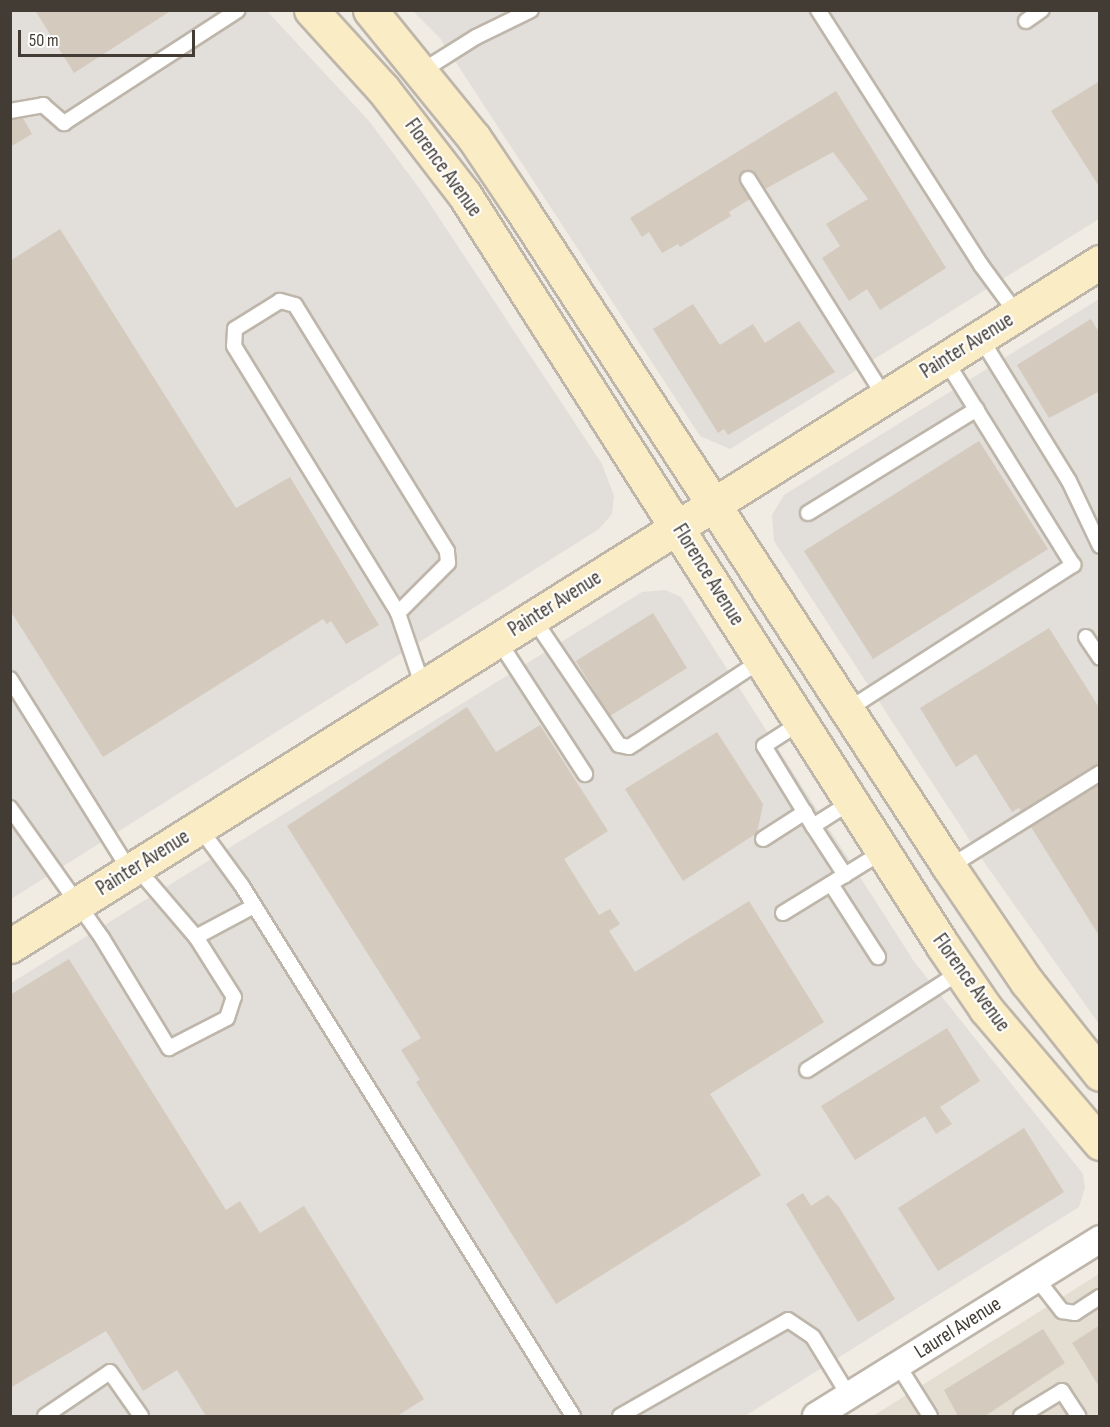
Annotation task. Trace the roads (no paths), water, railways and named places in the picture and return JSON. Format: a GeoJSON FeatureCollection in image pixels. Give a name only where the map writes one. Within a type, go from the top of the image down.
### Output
{"type":"FeatureCollection","features":[{"type":"Feature","properties":{"kind":"main road","name":"Florence Avenue"},"geometry":{"type":"LineString","coordinates":[[311,10],[383,89],[446,169],[678,527],[960,972],[986,1009],[1100,1143]]}},
{"type":"Feature","properties":{"kind":"main road","name":"Florence Avenue"},"geometry":{"type":"LineString","coordinates":[[370,10],[422,71],[519,205],[949,867],[1027,982],[1100,1074]]}},
{"type":"Feature","properties":{"kind":"main road","name":"Painter Avenue"},"geometry":{"type":"LineString","coordinates":[[10,946],[1100,262]]}},
{"type":"Feature","properties":{"kind":"street","name":"Laurel Avenue"},"geometry":{"type":"LineString","coordinates":[[816,1416],[1100,1239]]}},
{"type":"Feature","properties":{"kind":"lane"},"geometry":{"type":"LineString","coordinates":[[10,111],[43,105],[64,123],[238,10]]}},
{"type":"Feature","properties":{"kind":"lane"},"geometry":{"type":"LineString","coordinates":[[422,71],[476,37],[531,10]]}},
{"type":"Feature","properties":{"kind":"lane"},"geometry":{"type":"LineString","coordinates":[[818,10],[981,265],[1017,314]]}},
{"type":"Feature","properties":{"kind":"lane"},"geometry":{"type":"LineString","coordinates":[[1026,21],[1042,10]]}},
{"type":"Feature","properties":{"kind":"lane"},"geometry":{"type":"LineString","coordinates":[[748,179],[885,397]]}},
{"type":"Feature","properties":{"kind":"lane"},"geometry":{"type":"LineString","coordinates":[[398,613],[448,563],[447,551],[296,305],[280,301],[235,329],[234,346],[398,613],[423,687]]}},
{"type":"Feature","properties":{"kind":"lane"},"geometry":{"type":"LineString","coordinates":[[980,337],[1069,482],[1100,546]]}},
{"type":"Feature","properties":{"kind":"lane"},"geometry":{"type":"LineString","coordinates":[[846,710],[1073,565],[945,359]]}},
{"type":"Feature","properties":{"kind":"lane"},"geometry":{"type":"LineString","coordinates":[[808,513],[977,409]]}},
{"type":"Feature","properties":{"kind":"lane"},"geometry":{"type":"LineString","coordinates":[[533,618],[619,745],[629,747],[762,660]]}},
{"type":"Feature","properties":{"kind":"lane"},"geometry":{"type":"LineString","coordinates":[[1086,637],[1100,658]]}},
{"type":"Feature","properties":{"kind":"lane"},"geometry":{"type":"LineString","coordinates":[[498,640],[585,774]]}},
{"type":"Feature","properties":{"kind":"lane"},"geometry":{"type":"LineString","coordinates":[[10,679],[133,869],[196,938],[234,997],[227,1018],[169,1048],[102,938],[76,905],[10,808]]}},
{"type":"Feature","properties":{"kind":"lane"},"geometry":{"type":"LineString","coordinates":[[801,722],[764,746],[846,875]]}},
{"type":"Feature","properties":{"kind":"lane"},"geometry":{"type":"LineString","coordinates":[[949,867],[1100,773]]}},
{"type":"Feature","properties":{"kind":"lane"},"geometry":{"type":"LineString","coordinates":[[813,826],[851,802]]}},
{"type":"Feature","properties":{"kind":"lane"},"geometry":{"type":"LineString","coordinates":[[763,839],[805,812]]}},
{"type":"Feature","properties":{"kind":"lane"},"geometry":{"type":"LineString","coordinates":[[200,827],[254,906],[573,1416]]}},
{"type":"Feature","properties":{"kind":"lane"},"geometry":{"type":"LineString","coordinates":[[783,913],[882,852]]}},
{"type":"Feature","properties":{"kind":"lane"},"geometry":{"type":"LineString","coordinates":[[831,884],[878,957]]}},
{"type":"Feature","properties":{"kind":"lane"},"geometry":{"type":"LineString","coordinates":[[196,938],[254,906]]}},
{"type":"Feature","properties":{"kind":"lane"},"geometry":{"type":"LineString","coordinates":[[807,1070],[960,972]]}},
{"type":"Feature","properties":{"kind":"lane"},"geometry":{"type":"LineString","coordinates":[[1037,1279],[1062,1311],[1075,1313],[1100,1297]]}},
{"type":"Feature","properties":{"kind":"lane"},"geometry":{"type":"LineString","coordinates":[[620,1416],[788,1320],[813,1337],[849,1396]]}},
{"type":"Feature","properties":{"kind":"lane"},"geometry":{"type":"LineString","coordinates":[[898,1365],[930,1416]]}},
{"type":"Feature","properties":{"kind":"lane"},"geometry":{"type":"LineString","coordinates":[[45,1416],[110,1372],[141,1416]]}},
{"type":"Feature","properties":{"kind":"lane"},"geometry":{"type":"LineString","coordinates":[[1021,1416],[1062,1391],[1078,1416]]}}]}
